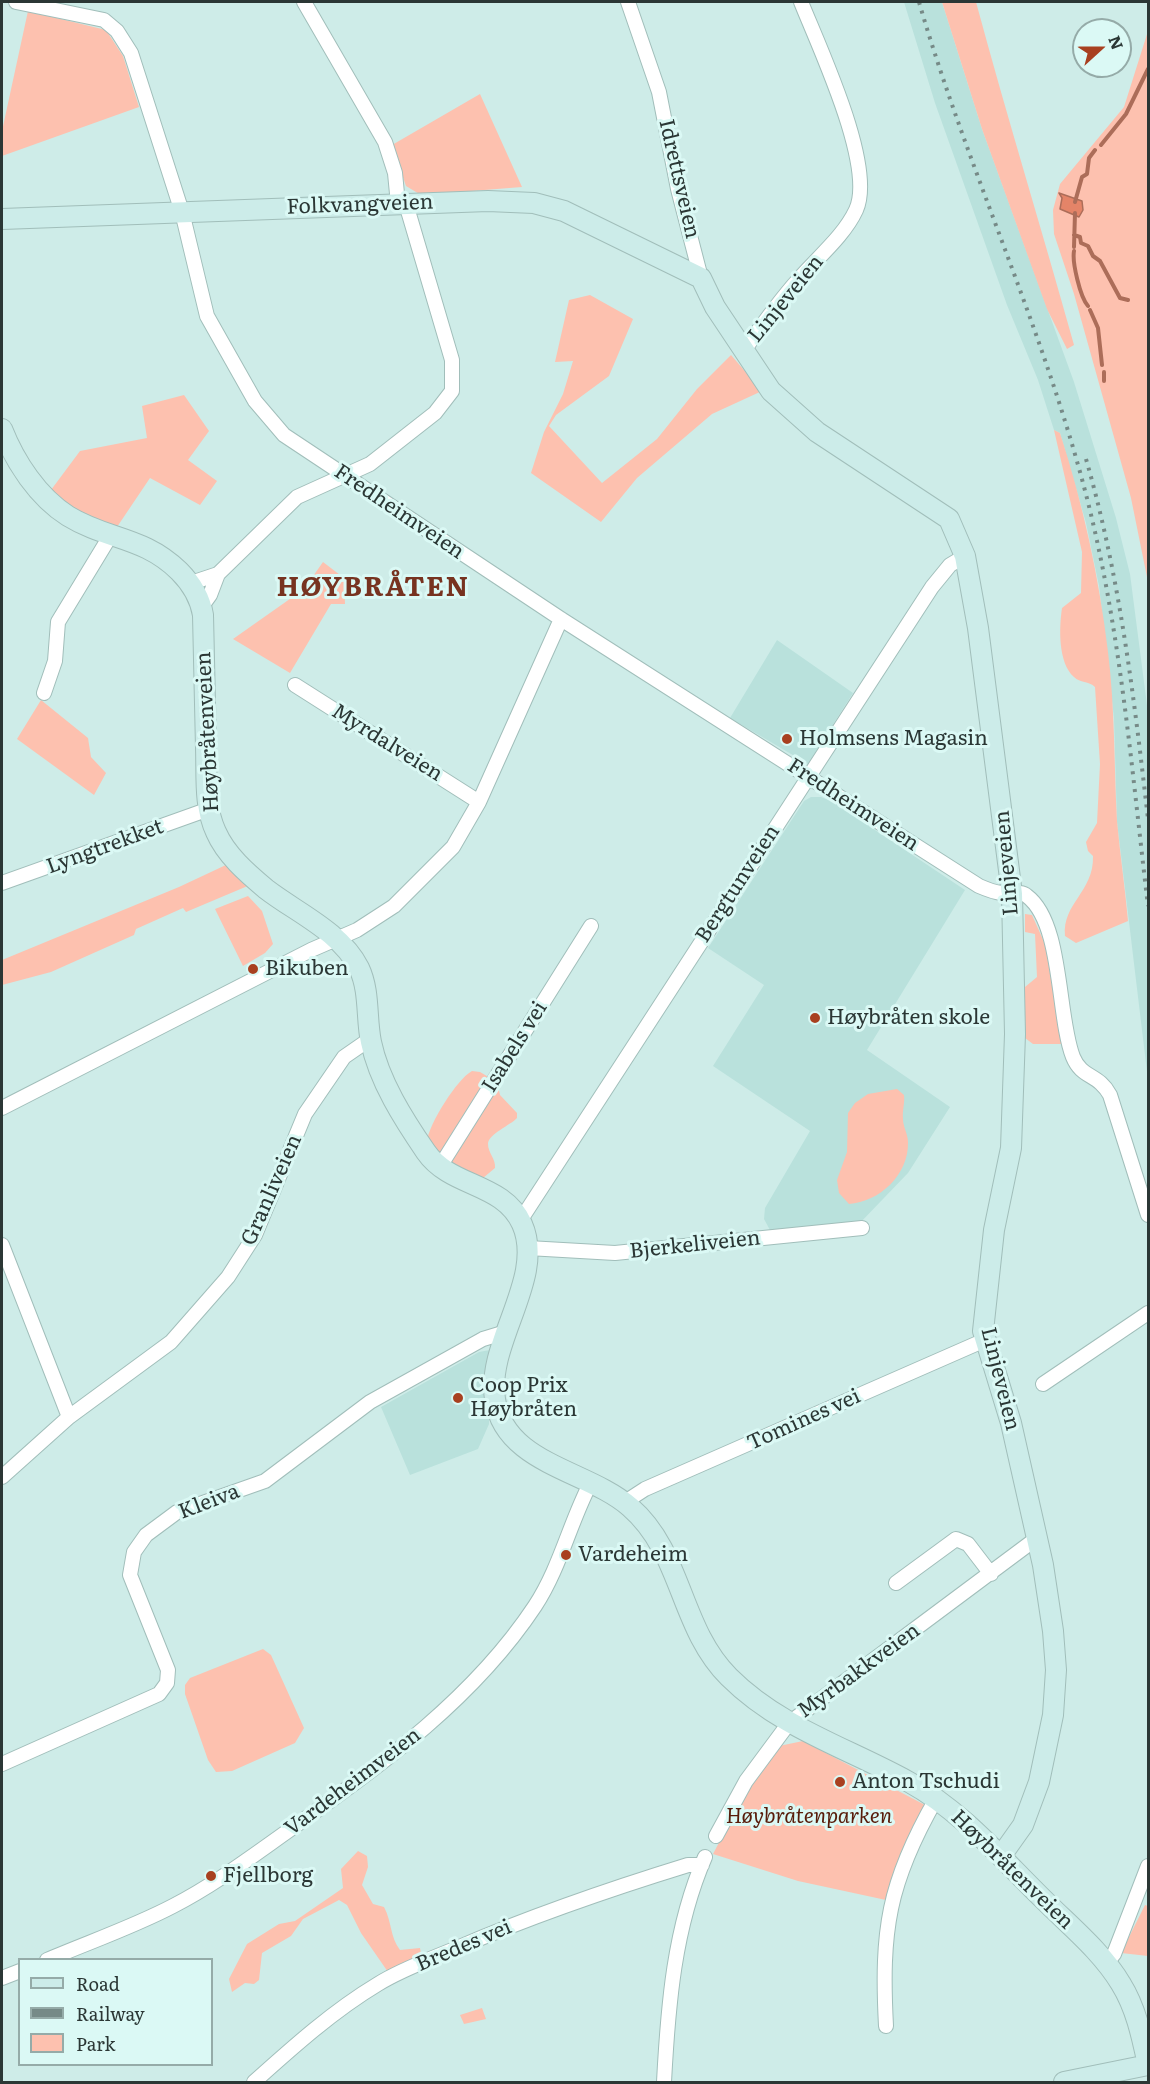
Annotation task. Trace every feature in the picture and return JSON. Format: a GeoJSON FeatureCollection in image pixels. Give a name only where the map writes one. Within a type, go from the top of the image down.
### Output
{"type":"FeatureCollection","features":[{"type":"Feature","properties":{"kind":"street","name":"Fredheimveien"},"geometry":{"type":"LineString","coordinates":[[16,2],[104,20],[117,31],[130,53],[182,212],[207,316],[255,401],[284,435],[561,620],[979,886],[995,892],[1026,895],[1043,920],[1055,956],[1071,1051],[1079,1067],[1100,1080],[1110,1095],[1149,1215]]}},
{"type":"Feature","properties":{"kind":"street"},"geometry":{"type":"LineString","coordinates":[[202,606],[210,595],[218,574],[297,497],[370,464],[442,407],[452,391],[454,373],[449,346],[402,204],[388,148],[304,2]]}},
{"type":"Feature","properties":{"kind":"street","name":"Idrettsveien"},"geometry":{"type":"LineString","coordinates":[[628,2],[658,92],[678,189],[701,278],[715,307],[745,349]]}},
{"type":"Feature","properties":{"kind":"street","name":"Linjeveien"},"geometry":{"type":"LineString","coordinates":[[801,2],[858,156],[862,185],[860,198],[849,221],[786,293],[745,349],[771,391],[793,414],[949,519],[965,556],[978,628],[1012,894],[1015,1034],[1011,1148],[994,1230],[983,1331],[1011,1423],[1037,1538],[1053,1631],[1056,1670],[1053,1715],[1044,1762],[1028,1815],[1018,1835],[1001,1856]]}},
{"type":"Feature","properties":{"kind":"street","name":"Folkvangveien"},"geometry":{"type":"LineString","coordinates":[[2,219],[513,201],[549,206],[564,211],[701,278]]}},
{"type":"Feature","properties":{"kind":"street","name":"Høybråtenveien"},"geometry":{"type":"LineString","coordinates":[[2,429],[21,467],[50,501],[70,517],[156,552],[191,583],[202,606],[209,809],[219,838],[243,869],[275,896],[337,939],[361,972],[367,996],[370,1039],[377,1064],[424,1150],[439,1168],[458,1179],[501,1197],[520,1221],[528,1248],[525,1271],[496,1367],[494,1392],[502,1423],[516,1440],[535,1455],[591,1482],[625,1502],[644,1520],[660,1542],[694,1627],[709,1655],[751,1698],[789,1723],[879,1766],[936,1799],[964,1820],[1001,1856],[1106,1964],[1127,1995],[1149,2065]]}},
{"type":"Feature","properties":{"kind":"street"},"geometry":{"type":"LineString","coordinates":[[44,693],[55,661],[58,622],[112,533]]}},
{"type":"Feature","properties":{"kind":"street","name":"Bergtunveien"},"geometry":{"type":"LineString","coordinates":[[520,1221],[932,587],[950,565],[965,556]]}},
{"type":"Feature","properties":{"kind":"street"},"geometry":{"type":"LineString","coordinates":[[191,583],[218,574]]}},
{"type":"Feature","properties":{"kind":"street"},"geometry":{"type":"LineString","coordinates":[[2,1108],[311,950],[357,930],[394,906],[453,847],[479,802],[561,620]]}},
{"type":"Feature","properties":{"kind":"street","name":"Myrdalveien"},"geometry":{"type":"LineString","coordinates":[[295,685],[479,802]]}},
{"type":"Feature","properties":{"kind":"street","name":"Lyngtrekket"},"geometry":{"type":"LineString","coordinates":[[2,883],[209,809]]}},
{"type":"Feature","properties":{"kind":"street","name":"Isabels vei"},"geometry":{"type":"LineString","coordinates":[[439,1168],[591,926]]}},
{"type":"Feature","properties":{"kind":"street","name":"Granliveien"},"geometry":{"type":"LineString","coordinates":[[2,1477],[69,1418],[171,1342],[228,1277],[255,1235],[305,1114],[344,1057],[370,1039]]}},
{"type":"Feature","properties":{"kind":"street","name":"Bjerkeliveien"},"geometry":{"type":"LineString","coordinates":[[528,1248],[615,1253],[862,1228]]}},
{"type":"Feature","properties":{"kind":"street"},"geometry":{"type":"LineString","coordinates":[[2,1245],[69,1418]]}},
{"type":"Feature","properties":{"kind":"street"},"geometry":{"type":"LineString","coordinates":[[1043,1384],[1149,1313]]}},
{"type":"Feature","properties":{"kind":"street","name":"Kleiva"},"geometry":{"type":"LineString","coordinates":[[2,1764],[159,1694],[167,1683],[168,1670],[130,1575],[134,1552],[155,1527],[177,1512],[265,1481],[370,1402],[483,1339],[506,1332]]}},
{"type":"Feature","properties":{"kind":"street","name":"Tomines vei"},"geometry":{"type":"LineString","coordinates":[[625,1502],[645,1489],[985,1341]]}},
{"type":"Feature","properties":{"kind":"street","name":"Vardeheimveien"},"geometry":{"type":"LineString","coordinates":[[49,1958],[151,1916],[192,1895],[249,1858],[409,1743],[491,1660],[530,1614],[550,1578],[576,1509],[591,1482]]}},
{"type":"Feature","properties":{"kind":"street","name":"Myrbakkveien"},"geometry":{"type":"LineString","coordinates":[[716,1836],[746,1781],[789,1723],[1037,1538]]}},
{"type":"Feature","properties":{"kind":"street"},"geometry":{"type":"LineString","coordinates":[[896,1583],[956,1539],[968,1544],[991,1574]]}},
{"type":"Feature","properties":{"kind":"street"},"geometry":{"type":"LineString","coordinates":[[886,2026],[884,1949],[887,1920],[905,1856],[936,1799]]}},
{"type":"Feature","properties":{"kind":"street","name":"Bredes vei"},"geometry":{"type":"LineString","coordinates":[[254,2082],[291,2048],[354,1999],[400,1972],[500,1930],[605,1892],[703,1861],[684,1920],[674,1965],[664,2082]]}},
{"type":"Feature","properties":{"kind":"street"},"geometry":{"type":"LineString","coordinates":[[1106,1964],[1114,1954],[1149,1866]]}},
{"type":"Feature","properties":{"kind":"street"},"geometry":{"type":"LineString","coordinates":[[2,1978],[18,1972]]}},
{"type":"Feature","properties":{"kind":"street"},"geometry":{"type":"LineString","coordinates":[[1064,2082],[1149,2065]]}},
{"type":"Feature","properties":{"kind":"shaded area"},"geometry":{"type":"Polygon","coordinates":[[[904,2],[942,2],[982,129],[1074,382],[1116,518],[1130,574],[1148,713],[1148,1080],[1117,822],[1114,718],[1099,586],[1086,523],[1060,433],[1054,430],[1038,380],[1007,305],[935,103],[904,2]]]}},
{"type":"Feature","properties":{"kind":"shaded area"},"geometry":{"type":"Polygon","coordinates":[[[1059,193],[1082,201],[1083,210],[1079,217],[1060,209],[1062,198],[1059,193]]]}},
{"type":"Feature","properties":{"kind":"shaded area"},"geometry":{"type":"Polygon","coordinates":[[[777,640],[853,693],[808,764],[730,718],[777,640]]]}},
{"type":"Feature","properties":{"kind":"shaded area","name":"Høybråten skole"},"geometry":{"type":"Polygon","coordinates":[[[811,797],[821,797],[833,802],[965,890],[867,1050],[950,1107],[908,1173],[858,1225],[771,1232],[764,1219],[765,1208],[810,1131],[713,1066],[764,985],[708,948],[804,801],[811,797]]]}},
{"type":"Feature","properties":{"kind":"shaded area"},"geometry":{"type":"Polygon","coordinates":[[[490,1350],[489,1424],[478,1449],[410,1475],[381,1407],[479,1352],[490,1350]]]}},
{"type":"Feature","properties":{"kind":"green space"},"geometry":{"type":"Polygon","coordinates":[[[942,2],[976,2],[1074,345],[1067,349],[1047,309],[982,129],[942,2]]]}},
{"type":"Feature","properties":{"kind":"green space"},"geometry":{"type":"Polygon","coordinates":[[[28,11],[106,30],[123,56],[139,107],[2,156],[2,131],[28,11]]]}},
{"type":"Feature","properties":{"kind":"green space"},"geometry":{"type":"Polygon","coordinates":[[[1148,31],[1148,582],[1131,498],[1074,294],[1054,234],[1053,210],[1060,184],[1124,107],[1148,31]]]}},
{"type":"Feature","properties":{"kind":"green space"},"geometry":{"type":"Polygon","coordinates":[[[480,94],[522,187],[421,195],[406,186],[392,145],[480,94]]]}},
{"type":"Feature","properties":{"kind":"green space"},"geometry":{"type":"Polygon","coordinates":[[[590,295],[633,319],[609,376],[556,415],[549,426],[602,483],[657,439],[697,389],[731,355],[762,391],[712,414],[637,478],[601,522],[531,473],[544,432],[563,394],[573,361],[555,362],[569,300],[590,295]]]}},
{"type":"Feature","properties":{"kind":"green space"},"geometry":{"type":"Polygon","coordinates":[[[184,395],[209,431],[188,460],[217,481],[200,505],[150,478],[117,527],[67,507],[51,490],[80,451],[147,438],[142,406],[184,395]]]}},
{"type":"Feature","properties":{"kind":"green space"},"geometry":{"type":"Polygon","coordinates":[[[1054,430],[1060,433],[1076,487],[1095,568],[1104,624],[1112,694],[1117,821],[1128,921],[1076,943],[1065,936],[1065,925],[1068,915],[1089,879],[1092,868],[1093,856],[1088,851],[1086,842],[1097,823],[1100,764],[1095,687],[1076,679],[1069,671],[1062,654],[1060,625],[1062,608],[1081,593],[1082,552],[1054,430]]]}},
{"type":"Feature","properties":{"kind":"green space"},"geometry":{"type":"Polygon","coordinates":[[[323,562],[344,578],[345,604],[331,604],[290,673],[233,639],[304,589],[323,562]]]}},
{"type":"Feature","properties":{"kind":"green space"},"geometry":{"type":"Polygon","coordinates":[[[41,700],[88,738],[91,757],[106,773],[94,795],[17,739],[41,700]]]}},
{"type":"Feature","properties":{"kind":"green space"},"geometry":{"type":"Polygon","coordinates":[[[228,864],[250,885],[186,912],[183,908],[136,929],[134,935],[51,972],[2,985],[2,960],[179,887],[228,864]]]}},
{"type":"Feature","properties":{"kind":"green space"},"geometry":{"type":"Polygon","coordinates":[[[248,896],[262,911],[273,944],[265,953],[243,966],[215,909],[248,896]]]}},
{"type":"Feature","properties":{"kind":"green space"},"geometry":{"type":"Polygon","coordinates":[[[1025,914],[1032,915],[1045,944],[1062,1044],[1033,1044],[1025,1038],[1025,987],[1037,977],[1035,934],[1025,932],[1025,914]]]}},
{"type":"Feature","properties":{"kind":"green space"},"geometry":{"type":"Polygon","coordinates":[[[472,1071],[480,1072],[497,1082],[500,1095],[517,1113],[514,1121],[489,1140],[488,1147],[495,1168],[483,1178],[456,1169],[427,1141],[433,1124],[445,1103],[459,1083],[472,1071]]]}},
{"type":"Feature","properties":{"kind":"green space"},"geometry":{"type":"Polygon","coordinates":[[[897,1089],[904,1095],[903,1122],[908,1139],[907,1154],[903,1165],[898,1176],[881,1192],[871,1198],[849,1204],[839,1193],[837,1180],[847,1152],[848,1113],[855,1103],[868,1094],[897,1089]]]}},
{"type":"Feature","properties":{"kind":"green space"},"geometry":{"type":"Polygon","coordinates":[[[263,1649],[271,1655],[304,1728],[295,1743],[232,1771],[216,1772],[208,1760],[185,1694],[185,1685],[190,1678],[263,1649]]]}},
{"type":"Feature","properties":{"kind":"green space","name":"Høybråtenparken"},"geometry":{"type":"Polygon","coordinates":[[[803,1741],[925,1805],[901,1853],[886,1900],[798,1881],[713,1854],[743,1797],[779,1746],[803,1741]]]}},
{"type":"Feature","properties":{"kind":"green space"},"geometry":{"type":"Polygon","coordinates":[[[358,1851],[367,1856],[368,1867],[362,1885],[373,1904],[384,1907],[397,1945],[400,1950],[420,1948],[422,1959],[388,1972],[361,1933],[347,1905],[339,1900],[303,1919],[291,1936],[262,1953],[259,1980],[254,1984],[245,1983],[232,1992],[229,1979],[247,1944],[279,1924],[295,1921],[343,1888],[341,1869],[358,1851]]]}},
{"type":"Feature","properties":{"kind":"green space"},"geometry":{"type":"Polygon","coordinates":[[[1145,1905],[1148,1906],[1148,1956],[1121,1953],[1145,1905]]]}},
{"type":"Feature","properties":{"kind":"green space"},"geometry":{"type":"Polygon","coordinates":[[[482,2008],[486,2019],[464,2024],[460,2015],[482,2008]]]}},
{"type":"Feature","properties":{"kind":"waterway"},"geometry":{"type":"LineString","coordinates":[[1101,145],[1126,114],[1148,69]]}},
{"type":"Feature","properties":{"kind":"waterway"},"geometry":{"type":"LineString","coordinates":[[1075,202],[1082,177],[1087,174],[1089,158],[1095,150]]}},
{"type":"Feature","properties":{"kind":"waterway"},"geometry":{"type":"LineString","coordinates":[[1074,247],[1075,213]]}},
{"type":"Feature","properties":{"kind":"waterway"},"geometry":{"type":"LineString","coordinates":[[1074,235],[1080,237],[1081,243],[1088,246],[1093,256],[1100,261],[1120,298],[1128,300]]}},
{"type":"Feature","properties":{"kind":"waterway"},"geometry":{"type":"LineString","coordinates":[[1074,251],[1077,279],[1088,306]]}},
{"type":"Feature","properties":{"kind":"waterway"},"geometry":{"type":"LineString","coordinates":[[1090,310],[1098,328],[1102,365]]}},
{"type":"Feature","properties":{"kind":"waterway"},"geometry":{"type":"LineString","coordinates":[[1104,372],[1104,381]]}},
{"type":"Feature","properties":{"kind":"railway"},"geometry":{"type":"LineString","coordinates":[[919,2],[958,122],[1045,361],[1083,483],[1096,535],[1115,640],[1148,906]]}},
{"type":"Feature","properties":{"kind":"railway"},"geometry":{"type":"LineString","coordinates":[[1086,459],[1117,593],[1148,819]]}},
{"type":"Feature","properties":{"kind":"place","name":"Holmsens Magasin"},"geometry":{"type":"Point","coordinates":[787,739]}},
{"type":"Feature","properties":{"kind":"place","name":"Bikuben"},"geometry":{"type":"Point","coordinates":[253,969]}},
{"type":"Feature","properties":{"kind":"place","name":"Høybråten skole"},"geometry":{"type":"Point","coordinates":[815,1018]}},
{"type":"Feature","properties":{"kind":"place","name":"Coop Prix Høybråten"},"geometry":{"type":"Point","coordinates":[458,1398]}},
{"type":"Feature","properties":{"kind":"place","name":"Vardeheim"},"geometry":{"type":"Point","coordinates":[566,1555]}},
{"type":"Feature","properties":{"kind":"place","name":"Anton Tschudi"},"geometry":{"type":"Point","coordinates":[840,1782]}},
{"type":"Feature","properties":{"kind":"place","name":"Fjellborg"},"geometry":{"type":"Point","coordinates":[211,1876]}},
{"type":"Feature","properties":{"kind":"district","name":"HØYBRÅTEN"},"geometry":{"type":"Point","coordinates":[373,588]}}]}
